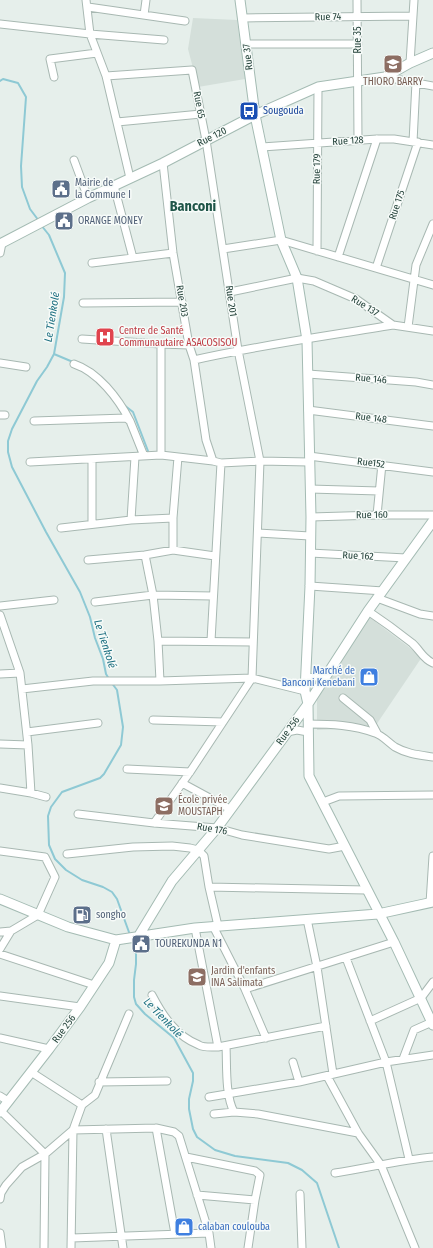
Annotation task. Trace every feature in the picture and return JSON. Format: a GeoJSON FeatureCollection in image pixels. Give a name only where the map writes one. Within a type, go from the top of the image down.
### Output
{"type":"FeatureCollection","features":[{"type":"Feature","properties":{"kind":"main road","name":"Rue 37"},"geometry":{"type":"LineString","coordinates":[[240,0],[247,44],[255,115],[281,240],[297,278],[307,340],[311,517],[310,586],[305,691],[308,704],[309,776],[378,914],[394,942],[432,1023]]}},
{"type":"Feature","properties":{"kind":"main road","name":"Rue 120"},"geometry":{"type":"LineString","coordinates":[[1,244],[88,198],[162,163],[255,115],[318,87],[385,77],[410,63],[433,53]]}},
{"type":"Feature","properties":{"kind":"main road","name":"Rue 256"},"geometry":{"type":"LineString","coordinates":[[138,937],[172,881],[217,828],[308,704],[368,611],[433,521]]}},
{"type":"Feature","properties":{"kind":"main road"},"geometry":{"type":"LineString","coordinates":[[0,899],[68,927],[116,940],[195,928],[378,914],[432,902]]}},
{"type":"Feature","properties":{"kind":"main road","name":"Rue 256"},"geometry":{"type":"LineString","coordinates":[[0,1111],[80,1007],[109,963],[116,940]]}},
{"type":"Feature","properties":{"kind":"street"},"geometry":{"type":"LineString","coordinates":[[144,15],[146,0]]}},
{"type":"Feature","properties":{"kind":"street","name":"Rue 35"},"geometry":{"type":"LineString","coordinates":[[357,0],[358,140]]}},
{"type":"Feature","properties":{"kind":"street"},"geometry":{"type":"LineString","coordinates":[[410,63],[414,0]]}},
{"type":"Feature","properties":{"kind":"street"},"geometry":{"type":"LineString","coordinates":[[130,178],[106,76],[90,34],[87,3],[185,22]]}},
{"type":"Feature","properties":{"kind":"street","name":"Rue 74"},"geometry":{"type":"LineString","coordinates":[[243,18],[413,16]]}},
{"type":"Feature","properties":{"kind":"street"},"geometry":{"type":"LineString","coordinates":[[0,24],[90,34],[164,40]]}},
{"type":"Feature","properties":{"kind":"street"},"geometry":{"type":"LineString","coordinates":[[247,44],[358,44]]}},
{"type":"Feature","properties":{"kind":"street"},"geometry":{"type":"LineString","coordinates":[[54,77],[50,59],[97,53]]}},
{"type":"Feature","properties":{"kind":"street","name":"Rue 65"},"geometry":{"type":"LineString","coordinates":[[106,76],[192,70],[206,140]]}},
{"type":"Feature","properties":{"kind":"street"},"geometry":{"type":"LineString","coordinates":[[385,77],[433,86]]}},
{"type":"Feature","properties":{"kind":"street","name":"Rue 175"},"geometry":{"type":"LineString","coordinates":[[376,268],[415,142],[416,82]]}},
{"type":"Feature","properties":{"kind":"street","name":"Rue 179"},"geometry":{"type":"LineString","coordinates":[[316,251],[318,87]]}},
{"type":"Feature","properties":{"kind":"street"},"geometry":{"type":"LineString","coordinates":[[117,122],[201,114]]}},
{"type":"Feature","properties":{"kind":"street"},"geometry":{"type":"LineString","coordinates":[[338,257],[377,139]]}},
{"type":"Feature","properties":{"kind":"street","name":"Rue 128"},"geometry":{"type":"LineString","coordinates":[[262,147],[377,139],[394,139],[433,145]]}},
{"type":"Feature","properties":{"kind":"street","name":"Rue 201"},"geometry":{"type":"LineString","coordinates":[[206,140],[238,350],[260,461],[252,678]]}},
{"type":"Feature","properties":{"kind":"street"},"geometry":{"type":"LineString","coordinates":[[74,160],[88,198]]}},
{"type":"Feature","properties":{"kind":"street","name":"Rue 203"},"geometry":{"type":"LineString","coordinates":[[162,163],[172,254],[189,345],[194,360],[206,440],[213,461]]}},
{"type":"Feature","properties":{"kind":"street"},"geometry":{"type":"LineString","coordinates":[[114,186],[134,258]]}},
{"type":"Feature","properties":{"kind":"street"},"geometry":{"type":"LineString","coordinates":[[408,327],[416,265],[433,224]]}},
{"type":"Feature","properties":{"kind":"street"},"geometry":{"type":"LineString","coordinates":[[223,249],[281,240],[433,285]]}},
{"type":"Feature","properties":{"kind":"street"},"geometry":{"type":"LineString","coordinates":[[0,253],[1,244]]}},
{"type":"Feature","properties":{"kind":"street"},"geometry":{"type":"LineString","coordinates":[[92,263],[172,254]]}},
{"type":"Feature","properties":{"kind":"street"},"geometry":{"type":"LineString","coordinates":[[230,292],[297,278]]}},
{"type":"Feature","properties":{"kind":"street","name":"Rue 137"},"geometry":{"type":"LineString","coordinates":[[297,278],[314,281],[356,299],[393,325],[433,331]]}},
{"type":"Feature","properties":{"kind":"street"},"geometry":{"type":"LineString","coordinates":[[82,304],[182,302]]}},
{"type":"Feature","properties":{"kind":"street"},"geometry":{"type":"LineString","coordinates":[[194,360],[238,350],[393,325]]}},
{"type":"Feature","properties":{"kind":"street"},"geometry":{"type":"LineString","coordinates":[[82,339],[189,345]]}},
{"type":"Feature","properties":{"kind":"street"},"geometry":{"type":"LineString","coordinates":[[161,344],[161,455]]}},
{"type":"Feature","properties":{"kind":"street"},"geometry":{"type":"LineString","coordinates":[[0,363],[26,367]]}},
{"type":"Feature","properties":{"kind":"street"},"geometry":{"type":"LineString","coordinates":[[74,364],[84,367],[107,388],[123,408],[130,421],[144,456]]}},
{"type":"Feature","properties":{"kind":"street","name":"Rue 146"},"geometry":{"type":"LineString","coordinates":[[308,374],[416,382],[433,385]]}},
{"type":"Feature","properties":{"kind":"street","name":"Rue 148"},"geometry":{"type":"LineString","coordinates":[[308,410],[433,426]]}},
{"type":"Feature","properties":{"kind":"street"},"geometry":{"type":"LineString","coordinates":[[34,421],[122,417],[130,421]]}},
{"type":"Feature","properties":{"kind":"street","name":"Rue152"},"geometry":{"type":"LineString","coordinates":[[30,462],[92,460],[161,455],[221,463],[309,459],[382,464],[433,472]]}},
{"type":"Feature","properties":{"kind":"street"},"geometry":{"type":"LineString","coordinates":[[131,520],[135,457]]}},
{"type":"Feature","properties":{"kind":"street"},"geometry":{"type":"LineString","coordinates":[[173,550],[173,518],[178,457]]}},
{"type":"Feature","properties":{"kind":"street"},"geometry":{"type":"LineString","coordinates":[[92,460],[92,524]]}},
{"type":"Feature","properties":{"kind":"street"},"geometry":{"type":"LineString","coordinates":[[212,641],[215,556],[221,463]]}},
{"type":"Feature","properties":{"kind":"street"},"geometry":{"type":"LineString","coordinates":[[377,515],[382,464]]}},
{"type":"Feature","properties":{"kind":"street"},"geometry":{"type":"LineString","coordinates":[[310,488],[379,491]]}},
{"type":"Feature","properties":{"kind":"street","name":"Rue 160"},"geometry":{"type":"LineString","coordinates":[[311,517],[433,515]]}},
{"type":"Feature","properties":{"kind":"street"},"geometry":{"type":"LineString","coordinates":[[61,528],[131,520],[173,518]]}},
{"type":"Feature","properties":{"kind":"street"},"geometry":{"type":"LineString","coordinates":[[258,533],[310,536]]}},
{"type":"Feature","properties":{"kind":"street"},"geometry":{"type":"LineString","coordinates":[[88,560],[145,555],[173,550],[215,556]]}},
{"type":"Feature","properties":{"kind":"street","name":"Rue 162"},"geometry":{"type":"LineString","coordinates":[[310,554],[406,558]]}},
{"type":"Feature","properties":{"kind":"street"},"geometry":{"type":"LineString","coordinates":[[145,555],[153,595],[158,641],[160,681]]}},
{"type":"Feature","properties":{"kind":"street"},"geometry":{"type":"LineString","coordinates":[[310,586],[380,594],[420,614],[433,616]]}},
{"type":"Feature","properties":{"kind":"street"},"geometry":{"type":"LineString","coordinates":[[95,602],[153,595],[213,596]]}},
{"type":"Feature","properties":{"kind":"street"},"geometry":{"type":"LineString","coordinates":[[0,606],[54,600]]}},
{"type":"Feature","properties":{"kind":"street"},"geometry":{"type":"LineString","coordinates":[[368,611],[413,644],[422,656],[433,663]]}},
{"type":"Feature","properties":{"kind":"street"},"geometry":{"type":"LineString","coordinates":[[0,615],[3,633],[20,673],[27,732],[31,793]]}},
{"type":"Feature","properties":{"kind":"street"},"geometry":{"type":"LineString","coordinates":[[158,641],[253,642]]}},
{"type":"Feature","properties":{"kind":"street"},"geometry":{"type":"LineString","coordinates":[[0,674],[20,673]]}},
{"type":"Feature","properties":{"kind":"street"},"geometry":{"type":"LineString","coordinates":[[306,678],[326,676]]}},
{"type":"Feature","properties":{"kind":"street"},"geometry":{"type":"LineString","coordinates":[[22,689],[94,681],[160,681],[252,678],[305,691]]}},
{"type":"Feature","properties":{"kind":"street"},"geometry":{"type":"LineString","coordinates":[[154,823],[190,772],[252,678]]}},
{"type":"Feature","properties":{"kind":"street"},"geometry":{"type":"LineString","coordinates":[[343,698],[370,720],[377,733]]}},
{"type":"Feature","properties":{"kind":"street"},"geometry":{"type":"LineString","coordinates":[[153,720],[223,722]]}},
{"type":"Feature","properties":{"kind":"street"},"geometry":{"type":"LineString","coordinates":[[27,732],[98,723]]}},
{"type":"Feature","properties":{"kind":"street"},"geometry":{"type":"LineString","coordinates":[[287,732],[308,728],[347,726],[377,733],[406,753],[433,757]]}},
{"type":"Feature","properties":{"kind":"street"},"geometry":{"type":"LineString","coordinates":[[0,744],[28,745]]}},
{"type":"Feature","properties":{"kind":"street"},"geometry":{"type":"LineString","coordinates":[[127,769],[190,772]]}},
{"type":"Feature","properties":{"kind":"street"},"geometry":{"type":"LineString","coordinates":[[182,783],[230,809]]}},
{"type":"Feature","properties":{"kind":"street"},"geometry":{"type":"LineString","coordinates":[[0,788],[46,797]]}},
{"type":"Feature","properties":{"kind":"street"},"geometry":{"type":"LineString","coordinates":[[322,802],[339,796],[433,795]]}},
{"type":"Feature","properties":{"kind":"street","name":"Rue 176"},"geometry":{"type":"LineString","coordinates":[[78,814],[154,823],[217,828],[242,835],[329,849],[345,846]]}},
{"type":"Feature","properties":{"kind":"street"},"geometry":{"type":"LineString","coordinates":[[67,854],[133,847],[172,846],[198,850],[204,856],[216,926],[246,989],[266,1038]]}},
{"type":"Feature","properties":{"kind":"street"},"geometry":{"type":"LineString","coordinates":[[0,851],[45,857],[55,877],[38,915],[11,931],[0,932]]}},
{"type":"Feature","properties":{"kind":"street"},"geometry":{"type":"LineString","coordinates":[[432,902],[433,856]]}},
{"type":"Feature","properties":{"kind":"street"},"geometry":{"type":"LineString","coordinates":[[209,888],[366,890]]}},
{"type":"Feature","properties":{"kind":"street"},"geometry":{"type":"LineString","coordinates":[[307,919],[317,967],[326,1026],[330,1075],[358,1133],[381,1165],[415,1248]]}},
{"type":"Feature","properties":{"kind":"street"},"geometry":{"type":"LineString","coordinates":[[195,928],[218,1047]]}},
{"type":"Feature","properties":{"kind":"street"},"geometry":{"type":"LineString","coordinates":[[0,950],[11,931]]}},
{"type":"Feature","properties":{"kind":"street"},"geometry":{"type":"LineString","coordinates":[[246,989],[394,942]]}},
{"type":"Feature","properties":{"kind":"street"},"geometry":{"type":"LineString","coordinates":[[0,954],[94,985]]}},
{"type":"Feature","properties":{"kind":"street"},"geometry":{"type":"LineString","coordinates":[[346,958],[386,1062],[409,1159]]}},
{"type":"Feature","properties":{"kind":"street"},"geometry":{"type":"LineString","coordinates":[[370,1021],[421,998],[433,982]]}},
{"type":"Feature","properties":{"kind":"street"},"geometry":{"type":"LineString","coordinates":[[152,995],[161,1012],[177,1032],[200,1046],[226,1046],[326,1026]]}},
{"type":"Feature","properties":{"kind":"street"},"geometry":{"type":"LineString","coordinates":[[0,996],[80,1007]]}},
{"type":"Feature","properties":{"kind":"street"},"geometry":{"type":"LineString","coordinates":[[71,1248],[73,1130],[82,1105],[95,1095],[99,1082],[129,1014]]}},
{"type":"Feature","properties":{"kind":"street"},"geometry":{"type":"LineString","coordinates":[[403,1059],[414,1030],[432,1023]]}},
{"type":"Feature","properties":{"kind":"street"},"geometry":{"type":"LineString","coordinates":[[0,1038],[49,1049]]}},
{"type":"Feature","properties":{"kind":"street"},"geometry":{"type":"LineString","coordinates":[[226,1046],[229,1094],[231,1106],[234,1112]]}},
{"type":"Feature","properties":{"kind":"street"},"geometry":{"type":"LineString","coordinates":[[209,1097],[299,1082],[386,1062],[433,1055]]}},
{"type":"Feature","properties":{"kind":"street"},"geometry":{"type":"LineString","coordinates":[[293,1062],[299,1082]]}},
{"type":"Feature","properties":{"kind":"street"},"geometry":{"type":"LineString","coordinates":[[31,1072],[82,1105]]}},
{"type":"Feature","properties":{"kind":"street"},"geometry":{"type":"LineString","coordinates":[[99,1082],[167,1081]]}},
{"type":"Feature","properties":{"kind":"street"},"geometry":{"type":"LineString","coordinates":[[0,1096],[8,1101]]}},
{"type":"Feature","properties":{"kind":"street"},"geometry":{"type":"LineString","coordinates":[[0,1111],[45,1154],[44,1248]]}},
{"type":"Feature","properties":{"kind":"street"},"geometry":{"type":"LineString","coordinates":[[214,1114],[234,1112],[258,1114],[358,1133]]}},
{"type":"Feature","properties":{"kind":"street"},"geometry":{"type":"LineString","coordinates":[[156,1128],[175,1234]]}},
{"type":"Feature","properties":{"kind":"street"},"geometry":{"type":"LineString","coordinates":[[0,1199],[3,1182],[22,1167],[45,1154],[73,1130],[156,1128],[174,1132],[179,1136],[186,1157],[209,1232],[211,1248]]}},
{"type":"Feature","properties":{"kind":"street"},"geometry":{"type":"LineString","coordinates":[[106,1129],[123,1248]]}},
{"type":"Feature","properties":{"kind":"street"},"geometry":{"type":"LineString","coordinates":[[186,1157],[256,1171],[260,1175],[248,1248]]}},
{"type":"Feature","properties":{"kind":"street"},"geometry":{"type":"LineString","coordinates":[[335,1173],[409,1159],[433,1157]]}},
{"type":"Feature","properties":{"kind":"street"},"geometry":{"type":"LineString","coordinates":[[300,1194],[302,1248]]}},
{"type":"Feature","properties":{"kind":"street"},"geometry":{"type":"LineString","coordinates":[[197,1195],[255,1200]]}},
{"type":"Feature","properties":{"kind":"street"},"geometry":{"type":"LineString","coordinates":[[72,1238],[209,1232]]}},
{"type":"Feature","properties":{"kind":"street"},"geometry":{"type":"LineString","coordinates":[[0,1233],[2,1248]]}},
{"type":"Feature","properties":{"kind":"shaded area"},"geometry":{"type":"Polygon","coordinates":[[[193,18],[237,20],[245,79],[198,87],[188,49],[193,18]]]}},
{"type":"Feature","properties":{"kind":"shaded area","name":"Marché de Banconi Kenebani"},"geometry":{"type":"Polygon","coordinates":[[[369,617],[422,657],[374,728],[317,730],[317,696],[369,617]]]}},
{"type":"Feature","properties":{"kind":"waterway","name":"Le Tienkolé"},"geometry":{"type":"LineString","coordinates":[[0,81],[3,79],[18,83],[26,97],[21,166],[22,187],[30,209],[39,221]]}},
{"type":"Feature","properties":{"kind":"waterway","name":"Le Tienkolé"},"geometry":{"type":"LineString","coordinates":[[41,225],[49,235],[65,273],[64,297],[54,354],[37,381],[12,429],[8,441],[8,452],[12,467],[80,592],[90,617],[106,674],[109,679]]}},
{"type":"Feature","properties":{"kind":"waterway"},"geometry":{"type":"LineString","coordinates":[[54,354],[73,362]]}},
{"type":"Feature","properties":{"kind":"waterway"},"geometry":{"type":"LineString","coordinates":[[124,405],[133,412],[148,451]]}},
{"type":"Feature","properties":{"kind":"waterway","name":"Le Tienkolé"},"geometry":{"type":"LineString","coordinates":[[111,682],[117,690],[123,727],[121,745],[104,774],[100,778],[62,792],[51,807],[48,816],[49,845],[55,859],[66,870],[82,880],[103,887],[112,892],[117,899],[130,935]]}},
{"type":"Feature","properties":{"kind":"waterway","name":"Le Tienkolé"},"geometry":{"type":"LineString","coordinates":[[132,941],[136,954],[134,980],[134,997],[136,1004],[145,1014],[174,1038],[193,1073],[189,1109],[193,1129],[197,1137],[215,1150],[235,1156],[288,1163],[302,1170],[317,1183],[339,1248]]}},
{"type":"Feature","properties":{"kind":"place","name":"THIORO BARRY"},"geometry":{"type":"Point","coordinates":[393,64]}},
{"type":"Feature","properties":{"kind":"place","name":"Sougouda"},"geometry":{"type":"Point","coordinates":[249,111]}},
{"type":"Feature","properties":{"kind":"place","name":"Mairie de la Commune I"},"geometry":{"type":"Point","coordinates":[61,189]}},
{"type":"Feature","properties":{"kind":"place","name":"ORANGE MONEY"},"geometry":{"type":"Point","coordinates":[64,221]}},
{"type":"Feature","properties":{"kind":"place","name":"Centre de Santé Communautaire ASACOSISOU"},"geometry":{"type":"Point","coordinates":[105,337]}},
{"type":"Feature","properties":{"kind":"place","name":"Marché de Banconi Kenebani"},"geometry":{"type":"Point","coordinates":[369,677]}},
{"type":"Feature","properties":{"kind":"place","name":"École privée MOUSTAPH"},"geometry":{"type":"Point","coordinates":[164,806]}},
{"type":"Feature","properties":{"kind":"place","name":"songho"},"geometry":{"type":"Point","coordinates":[82,915]}},
{"type":"Feature","properties":{"kind":"place","name":"TOUREKUNDA N1"},"geometry":{"type":"Point","coordinates":[141,944]}},
{"type":"Feature","properties":{"kind":"place","name":"Jardin d'enfants INA Salimata"},"geometry":{"type":"Point","coordinates":[197,977]}},
{"type":"Feature","properties":{"kind":"place","name":"calaban coulouba"},"geometry":{"type":"Point","coordinates":[184,1227]}},
{"type":"Feature","properties":{"kind":"district","name":"Banconi"},"geometry":{"type":"Point","coordinates":[193,206]}}]}
